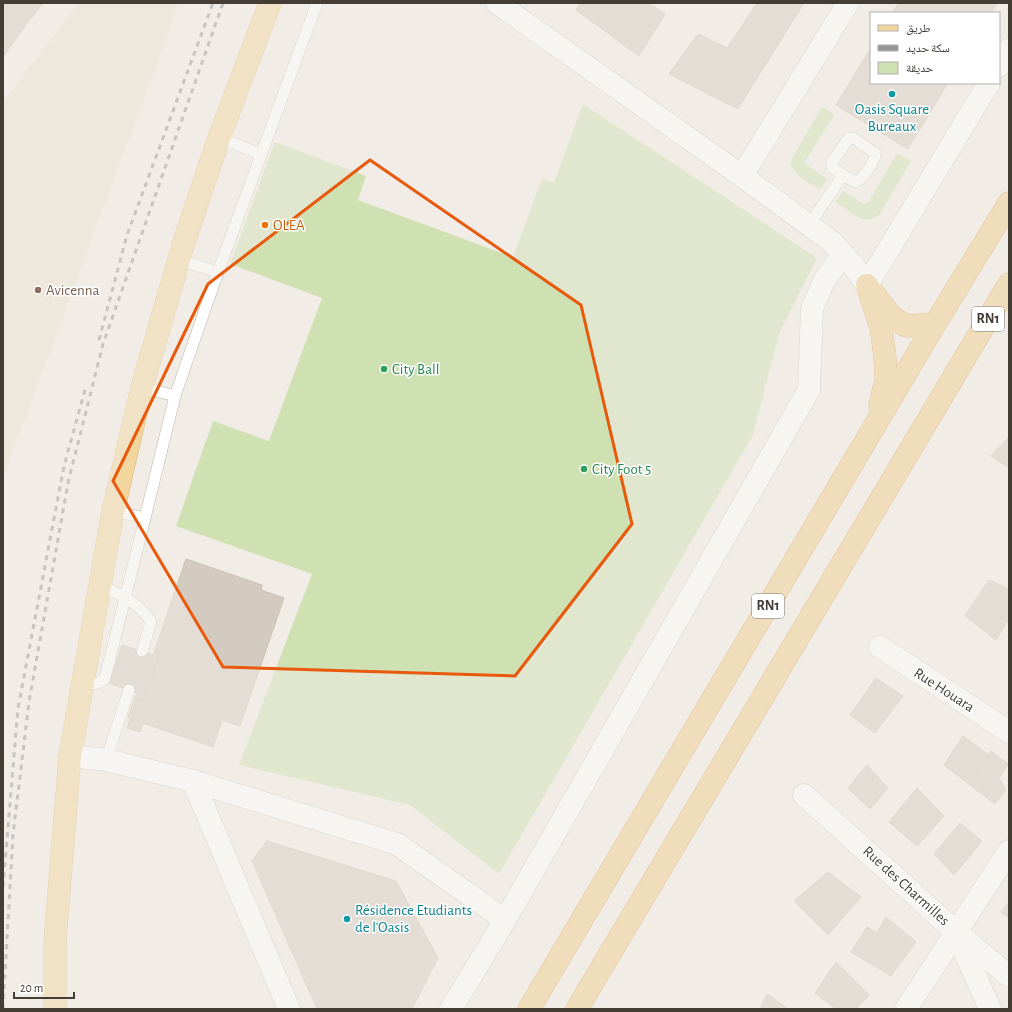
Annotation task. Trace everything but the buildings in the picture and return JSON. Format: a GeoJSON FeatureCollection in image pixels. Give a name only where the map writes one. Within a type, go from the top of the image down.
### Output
{"type":"FeatureCollection","features":[{"type":"Feature","properties":{"kind":"highway","name":"RN1"},"geometry":{"type":"LineString","coordinates":[[529,1009],[935,324],[1009,203]]}},
{"type":"Feature","properties":{"kind":"highway","name":"RN1"},"geometry":{"type":"LineString","coordinates":[[577,1009],[1009,284]]}},
{"type":"Feature","properties":{"kind":"highway"},"geometry":{"type":"LineString","coordinates":[[867,285],[890,315],[906,326],[935,324]]}},
{"type":"Feature","properties":{"kind":"highway"},"geometry":{"type":"LineString","coordinates":[[867,285],[881,328],[885,357],[886,380],[874,427]]}},
{"type":"Feature","properties":{"kind":"highway"},"geometry":{"type":"LineString","coordinates":[[966,355],[994,324],[1009,303]]}},
{"type":"Feature","properties":{"kind":"main road"},"geometry":{"type":"LineString","coordinates":[[55,1009],[55,941],[70,756],[113,511],[142,387],[179,260],[219,138],[270,3]]}},
{"type":"Feature","properties":{"kind":"street"},"geometry":{"type":"LineString","coordinates":[[497,3],[521,10],[742,176],[810,225],[832,242],[867,285],[988,84]]}},
{"type":"Feature","properties":{"kind":"street"},"geometry":{"type":"LineString","coordinates":[[742,176],[848,3]]}},
{"type":"Feature","properties":{"kind":"street"},"geometry":{"type":"LineString","coordinates":[[1000,64],[1009,50]]}},
{"type":"Feature","properties":{"kind":"street"},"geometry":{"type":"LineString","coordinates":[[451,1009],[505,920],[809,390],[812,309],[824,281],[843,254]]}},
{"type":"Feature","properties":{"kind":"street","name":"Rue Houara"},"geometry":{"type":"LineString","coordinates":[[880,647],[1009,732]]}},
{"type":"Feature","properties":{"kind":"street"},"geometry":{"type":"LineString","coordinates":[[70,756],[106,760],[193,781],[396,844],[505,920]]}},
{"type":"Feature","properties":{"kind":"street"},"geometry":{"type":"LineString","coordinates":[[193,781],[290,1009]]}},
{"type":"Feature","properties":{"kind":"street","name":"Rue des Charmilles"},"geometry":{"type":"LineString","coordinates":[[804,795],[956,932],[1009,976]]}},
{"type":"Feature","properties":{"kind":"street"},"geometry":{"type":"LineString","coordinates":[[906,1009],[1009,851]]}},
{"type":"Feature","properties":{"kind":"street"},"geometry":{"type":"LineString","coordinates":[[956,932],[990,1009]]}},
{"type":"Feature","properties":{"kind":"lane"},"geometry":{"type":"LineString","coordinates":[[82,687],[101,682],[105,678],[175,396],[218,272],[317,3]]}},
{"type":"Feature","properties":{"kind":"lane"},"geometry":{"type":"LineString","coordinates":[[219,138],[261,154]]}},
{"type":"Feature","properties":{"kind":"lane"},"geometry":{"type":"LineString","coordinates":[[810,225],[843,174]]}},
{"type":"Feature","properties":{"kind":"lane"},"geometry":{"type":"LineString","coordinates":[[179,260],[218,272]]}},
{"type":"Feature","properties":{"kind":"lane"},"geometry":{"type":"LineString","coordinates":[[142,387],[175,396]]}},
{"type":"Feature","properties":{"kind":"lane"},"geometry":{"type":"LineString","coordinates":[[113,511],[145,518]]}},
{"type":"Feature","properties":{"kind":"lane"},"geometry":{"type":"LineString","coordinates":[[100,585],[125,597],[148,616],[151,622],[142,651]]}},
{"type":"Feature","properties":{"kind":"lane"},"geometry":{"type":"LineString","coordinates":[[106,760],[129,690]]}},
{"type":"Feature","properties":{"kind":"highlighted area"},"geometry":{"type":"Polygon","coordinates":[[[370,160],[581,305],[632,524],[515,676],[223,667],[113,481],[208,284],[370,160]]]}},
{"type":"Feature","properties":{"kind":"shaded area","name":"Avicenna"},"geometry":{"type":"Polygon","coordinates":[[[79,3],[179,3],[3,478],[3,102],[79,3]]]}},
{"type":"Feature","properties":{"kind":"green space","name":"City Foot 5"},"geometry":{"type":"Polygon","coordinates":[[[583,104],[817,258],[779,334],[753,435],[499,874],[410,805],[239,765],[312,574],[176,526],[213,421],[269,441],[322,298],[230,264],[275,142],[366,176],[358,200],[513,257],[542,179],[554,183],[583,104]]]}},
{"type":"Feature","properties":{"kind":"green space"},"geometry":{"type":"Polygon","coordinates":[[[822,107],[835,114],[804,163],[827,179],[820,190],[798,175],[790,162],[822,107]]]}},
{"type":"Feature","properties":{"kind":"green space"},"geometry":{"type":"Polygon","coordinates":[[[897,153],[911,161],[880,214],[869,220],[863,219],[852,214],[836,202],[843,191],[863,204],[868,203],[897,153]]]}},
{"type":"Feature","properties":{"kind":"railway"},"geometry":{"type":"LineString","coordinates":[[99,340],[127,235],[213,3]]}},
{"type":"Feature","properties":{"kind":"railway"},"geometry":{"type":"LineString","coordinates":[[3,1009],[13,835],[29,702],[68,483],[103,344],[223,3]]}},
{"type":"Feature","properties":{"kind":"railway"},"geometry":{"type":"LineString","coordinates":[[3,887],[18,708],[64,466],[85,390]]}},
{"type":"Feature","properties":{"kind":"place","name":"Oasis Square Bureaux"},"geometry":{"type":"Point","coordinates":[892,94]}},
{"type":"Feature","properties":{"kind":"place","name":"OLEA"},"geometry":{"type":"Point","coordinates":[265,225]}},
{"type":"Feature","properties":{"kind":"place","name":"Avicenna"},"geometry":{"type":"Point","coordinates":[38,290]}},
{"type":"Feature","properties":{"kind":"place","name":"City Ball"},"geometry":{"type":"Point","coordinates":[384,369]}},
{"type":"Feature","properties":{"kind":"place","name":"City Foot 5"},"geometry":{"type":"Point","coordinates":[584,469]}},
{"type":"Feature","properties":{"kind":"place","name":"Résidence Etudiants de l'Oasis"},"geometry":{"type":"Point","coordinates":[347,919]}}]}
